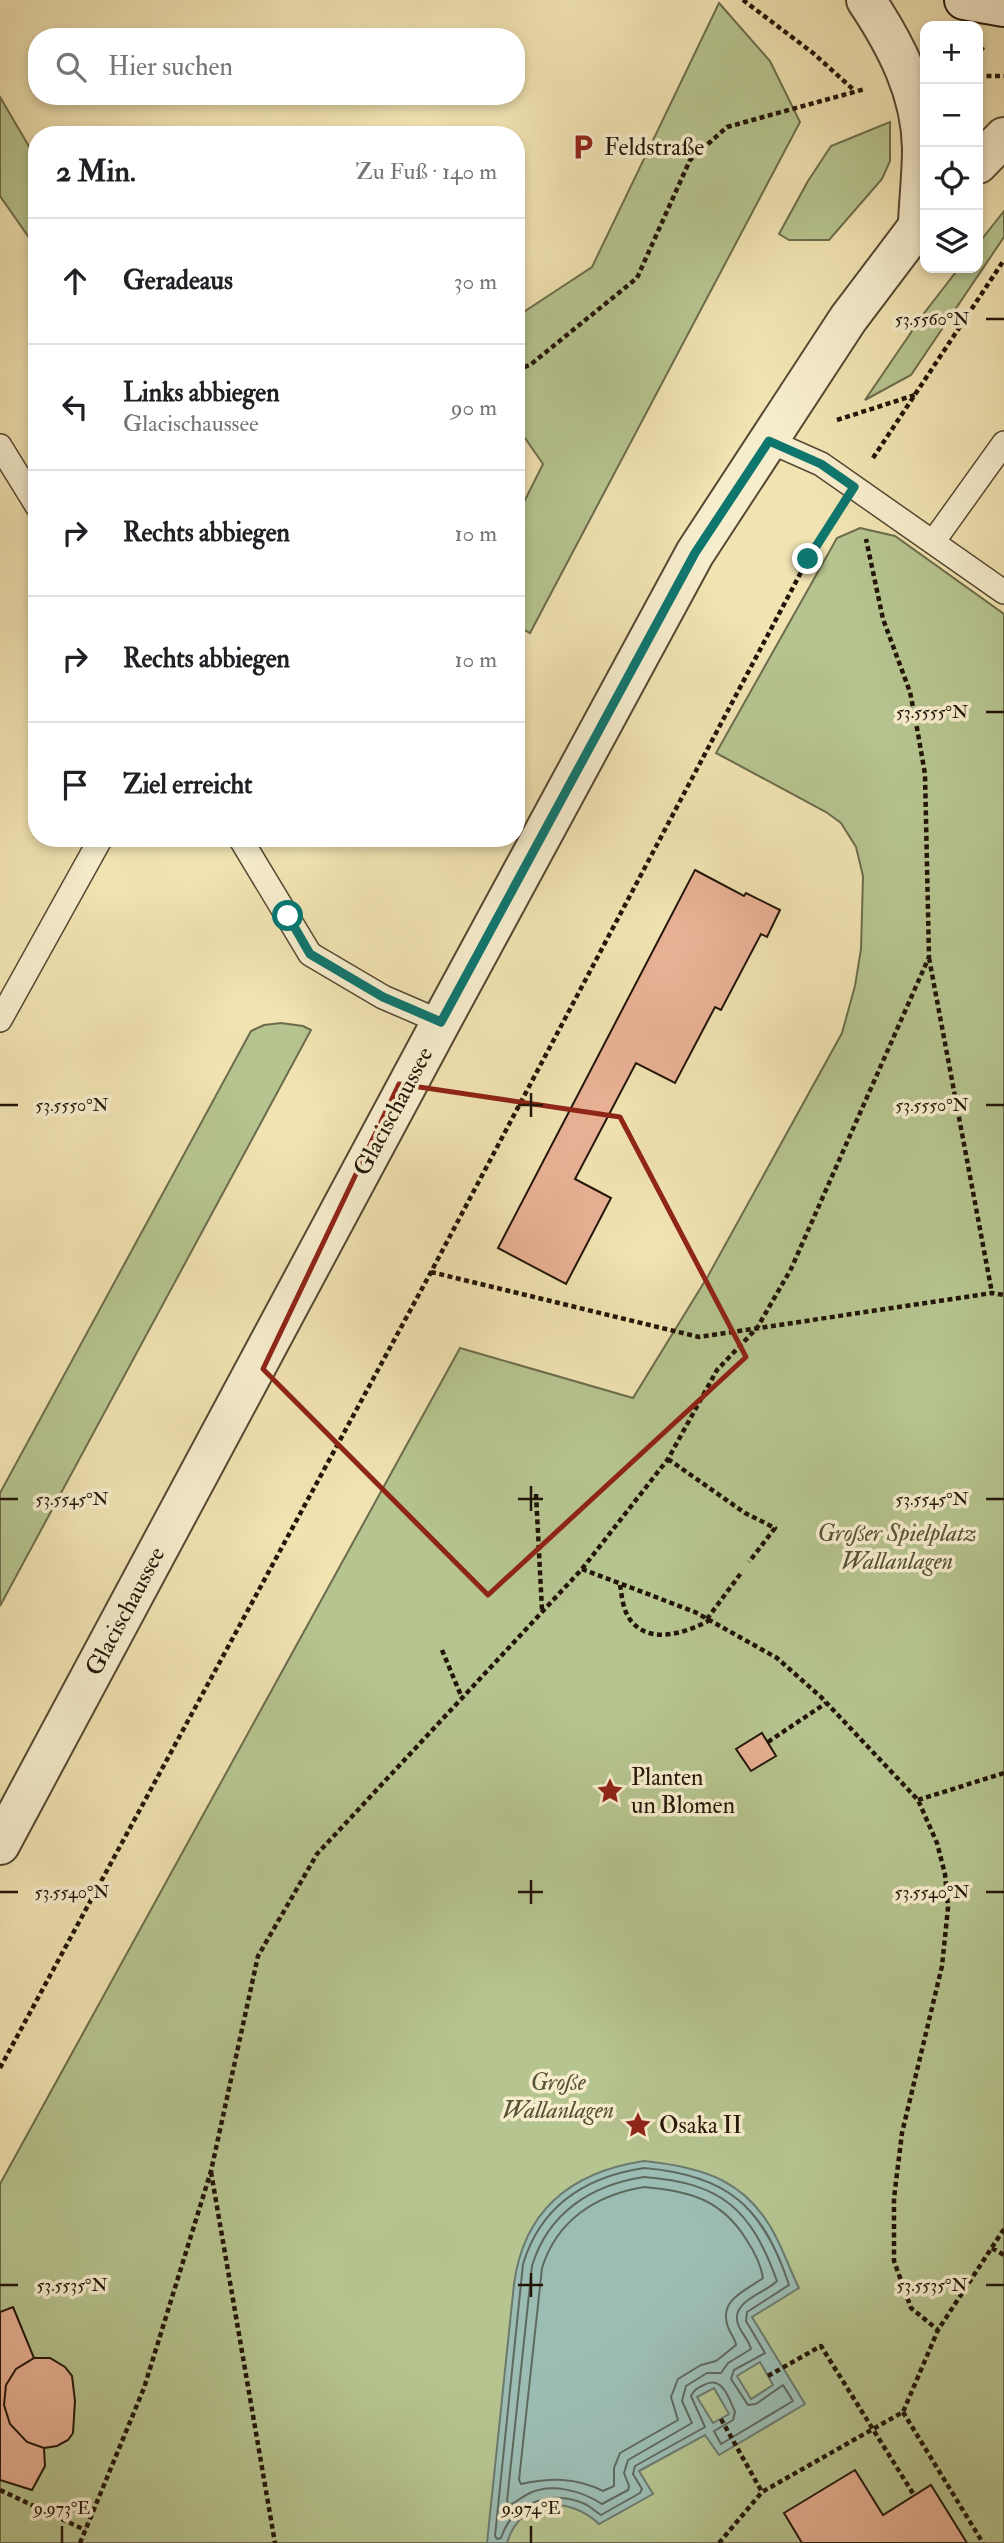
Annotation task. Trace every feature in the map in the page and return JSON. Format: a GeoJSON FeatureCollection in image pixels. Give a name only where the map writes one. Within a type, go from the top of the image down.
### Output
{"type":"FeatureCollection","features":[{"type":"Feature","properties":{"kind":"street"},"geometry":{"type":"LineString","coordinates":[[866,0],[886,30],[906,71],[918,114],[922,146],[922,210]]}},
{"type":"Feature","properties":{"kind":"street"},"geometry":{"type":"LineString","coordinates":[[964,0],[1004,7]]}},
{"type":"Feature","properties":{"kind":"street"},"geometry":{"type":"LineString","coordinates":[[983,159],[1004,137]]}},
{"type":"Feature","properties":{"kind":"street","name":"Glacischaussee"},"geometry":{"type":"LineString","coordinates":[[0,1845],[695,553],[848,319],[920,223]]}},
{"type":"Feature","properties":{"kind":"lane"},"geometry":{"type":"LineString","coordinates":[[769,441],[821,464],[1002,586]]}},
{"type":"Feature","properties":{"kind":"lane"},"geometry":{"type":"LineString","coordinates":[[933,542],[1004,443]]}},
{"type":"Feature","properties":{"kind":"lane"},"geometry":{"type":"LineString","coordinates":[[0,446],[28,491]]}},
{"type":"Feature","properties":{"kind":"lane"},"geometry":{"type":"LineString","coordinates":[[0,1020],[96,847]]}},
{"type":"Feature","properties":{"kind":"lane"},"geometry":{"type":"LineString","coordinates":[[245,847],[310,954],[383,997],[441,1022]]}},
{"type":"Feature","properties":{"kind":"path"},"geometry":{"type":"LineString","coordinates":[[743,0],[813,53],[855,90]]}},
{"type":"Feature","properties":{"kind":"path"},"geometry":{"type":"LineString","coordinates":[[983,76],[1004,76]]}},
{"type":"Feature","properties":{"kind":"path"},"geometry":{"type":"LineString","coordinates":[[525,367],[637,278],[690,160],[727,127],[855,90],[877,87]]}},
{"type":"Feature","properties":{"kind":"path"},"geometry":{"type":"LineString","coordinates":[[0,2068],[431,1272],[808,559],[1004,260]]}},
{"type":"Feature","properties":{"kind":"path"},"geometry":{"type":"LineString","coordinates":[[835,420],[915,395]]}},
{"type":"Feature","properties":{"kind":"path"},"geometry":{"type":"LineString","coordinates":[[854,487],[883,619],[910,692],[918,728],[925,774],[929,957],[992,1293]]}},
{"type":"Feature","properties":{"kind":"path"},"geometry":{"type":"LineString","coordinates":[[80,2543],[144,2388],[211,2171],[258,1956],[317,1854],[582,1569],[668,1459],[718,1370],[757,1328],[790,1269],[929,957]]}},
{"type":"Feature","properties":{"kind":"path"},"geometry":{"type":"LineString","coordinates":[[431,1272],[699,1337],[992,1293],[1004,1295]]}},
{"type":"Feature","properties":{"kind":"path"},"geometry":{"type":"LineString","coordinates":[[668,1459],[745,1513],[775,1528],[749,1562]]}},
{"type":"Feature","properties":{"kind":"path"},"geometry":{"type":"LineString","coordinates":[[536,1494],[542,1611]]}},
{"type":"Feature","properties":{"kind":"path"},"geometry":{"type":"LineString","coordinates":[[582,1569],[695,1612],[777,1658],[826,1703],[918,1800],[937,1843],[945,1874],[948,1908],[942,1966],[902,2133],[894,2198],[894,2262],[911,2308],[938,2330]]}},
{"type":"Feature","properties":{"kind":"path"},"geometry":{"type":"LineString","coordinates":[[620,1584],[624,1608],[632,1622],[644,1632],[673,1635],[692,1630],[708,1620],[741,1573]]}},
{"type":"Feature","properties":{"kind":"path"},"geometry":{"type":"LineString","coordinates":[[442,1650],[462,1698]]}},
{"type":"Feature","properties":{"kind":"path"},"geometry":{"type":"LineString","coordinates":[[768,1742],[826,1703]]}},
{"type":"Feature","properties":{"kind":"path"},"geometry":{"type":"LineString","coordinates":[[918,1800],[1004,1773]]}},
{"type":"Feature","properties":{"kind":"path"},"geometry":{"type":"LineString","coordinates":[[211,2171],[275,2543]]}},
{"type":"Feature","properties":{"kind":"path"},"geometry":{"type":"LineString","coordinates":[[719,2543],[762,2492],[903,2412],[938,2330],[1004,2230]]}},
{"type":"Feature","properties":{"kind":"path"},"geometry":{"type":"LineString","coordinates":[[992,2248],[1004,2255]]}},
{"type":"Feature","properties":{"kind":"path"},"geometry":{"type":"LineString","coordinates":[[768,2375],[821,2346],[914,2495]]}},
{"type":"Feature","properties":{"kind":"path"},"geometry":{"type":"LineString","coordinates":[[903,2412],[909,2426],[944,2475],[983,2543]]}},
{"type":"Feature","properties":{"kind":"path"},"geometry":{"type":"LineString","coordinates":[[721,2419],[762,2492]]}},
{"type":"Feature","properties":{"kind":"path"},"geometry":{"type":"LineString","coordinates":[[0,2490],[85,2530]]}},
{"type":"Feature","properties":{"kind":"highlighted area"},"geometry":{"type":"Polygon","coordinates":[[[399,1084],[620,1117],[746,1357],[488,1595],[263,1369],[399,1084]]]}},
{"type":"Feature","properties":{"kind":"green space"},"geometry":{"type":"Polygon","coordinates":[[[719,3],[770,61],[800,122],[530,633],[525,630],[525,500],[543,464],[525,438],[525,311],[592,267],[719,3]]]}},
{"type":"Feature","properties":{"kind":"green space"},"geometry":{"type":"Polygon","coordinates":[[[0,97],[28,145],[28,236],[0,196],[0,97]]]}},
{"type":"Feature","properties":{"kind":"green space"},"geometry":{"type":"Polygon","coordinates":[[[890,122],[890,161],[882,179],[829,240],[789,240],[779,234],[831,146],[890,122]]]}},
{"type":"Feature","properties":{"kind":"green space"},"geometry":{"type":"Polygon","coordinates":[[[1004,211],[1004,237],[983,268],[983,238],[1004,211]]]}},
{"type":"Feature","properties":{"kind":"green space"},"geometry":{"type":"Polygon","coordinates":[[[955,273],[980,273],[911,375],[865,400],[955,273]]]}},
{"type":"Feature","properties":{"kind":"green space","name":"Planten un Blomen"},"geometry":{"type":"Polygon","coordinates":[[[860,528],[895,536],[1004,614],[1004,2543],[0,2543],[0,2184],[460,1348],[633,1398],[708,1276],[842,1033],[855,986],[861,949],[863,876],[856,847],[841,823],[826,812],[716,753],[837,538],[860,528]]]}},
{"type":"Feature","properties":{"kind":"green space"},"geometry":{"type":"Polygon","coordinates":[[[281,1023],[311,1030],[0,1606],[0,1493],[251,1031],[264,1025],[281,1023]]]}},
{"type":"Feature","properties":{"kind":"water"},"geometry":{"type":"Polygon","coordinates":[[[644,2161],[705,2173],[738,2190],[766,2219],[799,2288],[752,2317],[805,2404],[719,2455],[705,2435],[639,2471],[653,2494],[599,2524],[574,2508],[547,2505],[534,2509],[523,2517],[507,2543],[487,2543],[514,2284],[520,2258],[528,2235],[556,2199],[574,2185],[618,2166],[644,2161]],[[760,2362],[737,2376],[751,2399],[773,2385],[760,2362]],[[714,2388],[697,2397],[713,2423],[729,2414],[714,2388]]]}},
{"type":"Feature","properties":{"kind":"building"},"geometry":{"type":"Polygon","coordinates":[[[695,870],[744,896],[746,893],[780,910],[767,937],[761,934],[721,1010],[715,1007],[675,1083],[636,1063],[575,1179],[611,1198],[566,1284],[498,1248],[695,870]]]}},
{"type":"Feature","properties":{"kind":"building"},"geometry":{"type":"Polygon","coordinates":[[[762,1733],[776,1756],[751,1771],[736,1749],[762,1733]]]}},
{"type":"Feature","properties":{"kind":"building"},"geometry":{"type":"Polygon","coordinates":[[[13,2307],[34,2358],[16,2369],[6,2385],[4,2405],[10,2424],[27,2442],[44,2448],[45,2466],[32,2490],[0,2480],[0,2312],[13,2307]]]}},
{"type":"Feature","properties":{"kind":"building"},"geometry":{"type":"Polygon","coordinates":[[[34,2358],[50,2358],[65,2367],[72,2376],[75,2401],[73,2433],[68,2440],[57,2446],[44,2448],[27,2442],[10,2424],[4,2405],[6,2385],[16,2369],[34,2358]]]}},
{"type":"Feature","properties":{"kind":"building"},"geometry":{"type":"Polygon","coordinates":[[[855,2470],[883,2515],[931,2485],[967,2543],[802,2543],[784,2513],[855,2470]]]}},
{"type":"Feature","properties":{"kind":"place","name":"Feldstraße"},"geometry":{"type":"Point","coordinates":[583,147]}},
{"type":"Feature","properties":{"kind":"place","name":"Planten un Blomen"},"geometry":{"type":"Point","coordinates":[610,1791]}},
{"type":"Feature","properties":{"kind":"place","name":"Osaka II"},"geometry":{"type":"Point","coordinates":[638,2125]}},
{"type":"Feature","properties":{"kind":"route"},"geometry":{"type":"LineString","coordinates":[[288,916],[310,954],[383,997],[441,1022],[695,553],[769,441],[821,464],[854,487],[808,559]]}},
{"type":"Feature","properties":{"kind":"park label","name":"Großer Spielplatz Wallanlagen"},"geometry":{"type":"Point","coordinates":[897,1547]}},
{"type":"Feature","properties":{"kind":"park label","name":"Große Wallanlagen"},"geometry":{"type":"Point","coordinates":[558,2096]}}]}
